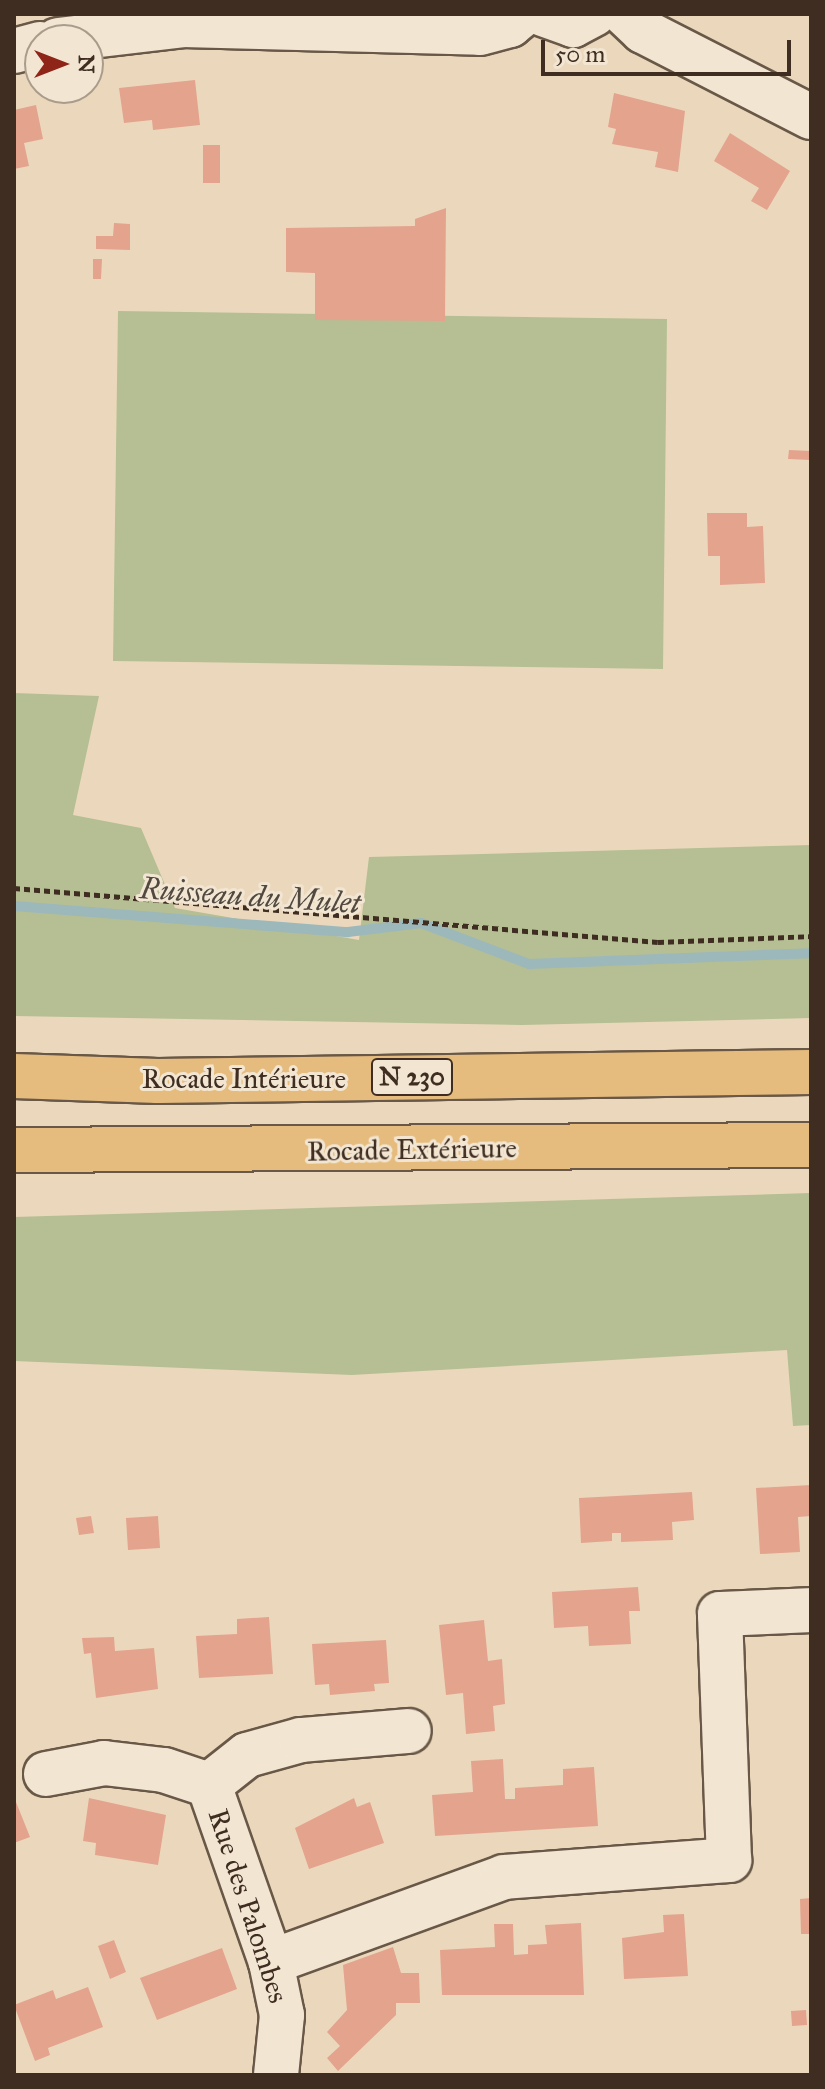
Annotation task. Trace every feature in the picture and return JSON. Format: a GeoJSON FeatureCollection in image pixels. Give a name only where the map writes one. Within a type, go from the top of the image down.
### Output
{"type":"FeatureCollection","features":[{"type":"Feature","properties":{"kind":"highway","name":"Rocade Intérieure"},"geometry":{"type":"LineString","coordinates":[[14,1076],[158,1081],[811,1072]]}},
{"type":"Feature","properties":{"kind":"highway","name":"Rocade Extérieure"},"geometry":{"type":"LineString","coordinates":[[14,1150],[811,1145]]}},
{"type":"Feature","properties":{"kind":"street"},"geometry":{"type":"LineString","coordinates":[[104,33],[183,20],[510,25],[523,14]]}},
{"type":"Feature","properties":{"kind":"street"},"geometry":{"type":"LineString","coordinates":[[543,14],[573,25],[594,14]]}},
{"type":"Feature","properties":{"kind":"street"},"geometry":{"type":"LineString","coordinates":[[625,14],[643,31],[811,117]]}},
{"type":"Feature","properties":{"kind":"street"},"geometry":{"type":"LineString","coordinates":[[271,1962],[504,1877],[729,1860],[720,1614],[811,1610]]}},
{"type":"Feature","properties":{"kind":"street","name":"Rue des Palombes"},"geometry":{"type":"LineString","coordinates":[[209,1785],[247,1755],[301,1740],[409,1731]]}},
{"type":"Feature","properties":{"kind":"street","name":"Rue des Palombes"},"geometry":{"type":"LineString","coordinates":[[46,1774],[104,1763],[164,1770],[209,1785]]}},
{"type":"Feature","properties":{"kind":"street","name":"Rue des Palombes"},"geometry":{"type":"LineString","coordinates":[[209,1785],[271,1962],[282,2015],[276,2075]]}},
{"type":"Feature","properties":{"kind":"path"},"geometry":{"type":"LineString","coordinates":[[14,888],[658,942],[811,936]]}},
{"type":"Feature","properties":{"kind":"green space"},"geometry":{"type":"Polygon","coordinates":[[[118,311],[667,319],[663,669],[113,661],[118,311]]]}},
{"type":"Feature","properties":{"kind":"green space"},"geometry":{"type":"Polygon","coordinates":[[[14,693],[99,696],[73,815],[141,828],[175,908],[359,940],[369,857],[811,845],[811,1018],[522,1025],[14,1016],[14,693]]]}},
{"type":"Feature","properties":{"kind":"green space"},"geometry":{"type":"Polygon","coordinates":[[[811,1193],[811,1425],[793,1426],[787,1350],[352,1375],[14,1361],[14,1217],[811,1193]]]}},
{"type":"Feature","properties":{"kind":"building"},"geometry":{"type":"Polygon","coordinates":[[[195,80],[200,125],[153,130],[152,120],[124,123],[119,88],[195,80]]]}},
{"type":"Feature","properties":{"kind":"building"},"geometry":{"type":"Polygon","coordinates":[[[614,93],[685,111],[678,172],[655,167],[658,152],[612,144],[616,129],[608,127],[614,93]]]}},
{"type":"Feature","properties":{"kind":"building"},"geometry":{"type":"Polygon","coordinates":[[[36,105],[43,139],[24,143],[29,166],[14,169],[14,110],[36,105]]]}},
{"type":"Feature","properties":{"kind":"building"},"geometry":{"type":"Polygon","coordinates":[[[730,133],[790,171],[767,210],[751,201],[759,188],[714,161],[730,133]]]}},
{"type":"Feature","properties":{"kind":"building"},"geometry":{"type":"Polygon","coordinates":[[[203,145],[220,145],[220,183],[203,183],[203,145]]]}},
{"type":"Feature","properties":{"kind":"building"},"geometry":{"type":"Polygon","coordinates":[[[446,208],[445,321],[315,320],[315,273],[286,272],[286,228],[415,226],[415,219],[446,208]]]}},
{"type":"Feature","properties":{"kind":"building"},"geometry":{"type":"Polygon","coordinates":[[[114,223],[130,224],[130,250],[96,249],[96,236],[113,236],[114,223]]]}},
{"type":"Feature","properties":{"kind":"building"},"geometry":{"type":"Polygon","coordinates":[[[93,259],[102,259],[101,279],[93,279],[93,259]]]}},
{"type":"Feature","properties":{"kind":"building"},"geometry":{"type":"Polygon","coordinates":[[[789,450],[811,451],[811,460],[788,459],[789,450]]]}},
{"type":"Feature","properties":{"kind":"building"},"geometry":{"type":"Polygon","coordinates":[[[707,513],[747,513],[747,527],[763,526],[765,583],[720,585],[720,556],[708,556],[707,513]]]}},
{"type":"Feature","properties":{"kind":"building"},"geometry":{"type":"Polygon","coordinates":[[[811,1485],[811,1516],[798,1517],[800,1552],[760,1554],[756,1488],[811,1485]]]}},
{"type":"Feature","properties":{"kind":"building"},"geometry":{"type":"Polygon","coordinates":[[[692,1492],[694,1520],[672,1522],[673,1540],[621,1542],[621,1533],[612,1533],[612,1541],[581,1543],[579,1498],[692,1492]]]}},
{"type":"Feature","properties":{"kind":"building"},"geometry":{"type":"Polygon","coordinates":[[[91,1516],[94,1533],[79,1535],[76,1518],[91,1516]]]}},
{"type":"Feature","properties":{"kind":"building"},"geometry":{"type":"Polygon","coordinates":[[[158,1516],[160,1548],[128,1550],[126,1518],[158,1516]]]}},
{"type":"Feature","properties":{"kind":"building"},"geometry":{"type":"Polygon","coordinates":[[[638,1587],[640,1611],[629,1611],[631,1644],[589,1646],[588,1626],[554,1628],[552,1592],[638,1587]]]}},
{"type":"Feature","properties":{"kind":"building"},"geometry":{"type":"Polygon","coordinates":[[[269,1617],[273,1674],[199,1678],[196,1636],[237,1634],[237,1619],[269,1617]]]}},
{"type":"Feature","properties":{"kind":"building"},"geometry":{"type":"Polygon","coordinates":[[[484,1620],[488,1661],[502,1659],[505,1704],[493,1706],[495,1731],[466,1734],[463,1693],[446,1695],[439,1625],[484,1620]]]}},
{"type":"Feature","properties":{"kind":"building"},"geometry":{"type":"Polygon","coordinates":[[[114,1637],[115,1651],[154,1648],[158,1689],[96,1698],[91,1653],[84,1654],[82,1638],[114,1637]]]}},
{"type":"Feature","properties":{"kind":"building"},"geometry":{"type":"Polygon","coordinates":[[[386,1640],[389,1683],[374,1684],[375,1691],[330,1695],[329,1684],[315,1685],[312,1644],[386,1640]]]}},
{"type":"Feature","properties":{"kind":"building"},"geometry":{"type":"Polygon","coordinates":[[[503,1759],[505,1799],[515,1799],[515,1788],[563,1785],[563,1769],[594,1767],[598,1826],[435,1836],[432,1795],[473,1792],[471,1761],[503,1759]]]}},
{"type":"Feature","properties":{"kind":"building"},"geometry":{"type":"Polygon","coordinates":[[[14,1797],[30,1837],[14,1843],[14,1797]]]}},
{"type":"Feature","properties":{"kind":"building"},"geometry":{"type":"Polygon","coordinates":[[[89,1798],[166,1815],[158,1865],[95,1855],[96,1843],[83,1841],[89,1798]]]}},
{"type":"Feature","properties":{"kind":"building"},"geometry":{"type":"Polygon","coordinates":[[[354,1798],[357,1807],[370,1802],[384,1843],[309,1869],[295,1828],[354,1798]]]}},
{"type":"Feature","properties":{"kind":"building"},"geometry":{"type":"Polygon","coordinates":[[[811,1898],[811,1934],[801,1934],[800,1899],[811,1898]]]}},
{"type":"Feature","properties":{"kind":"building"},"geometry":{"type":"Polygon","coordinates":[[[684,1914],[688,1976],[624,1979],[622,1938],[664,1932],[663,1915],[684,1914]]]}},
{"type":"Feature","properties":{"kind":"building"},"geometry":{"type":"Polygon","coordinates":[[[581,1923],[584,1995],[442,1995],[440,1950],[495,1947],[494,1924],[513,1924],[514,1955],[528,1954],[528,1945],[547,1944],[545,1925],[581,1923]]]}},
{"type":"Feature","properties":{"kind":"building"},"geometry":{"type":"Polygon","coordinates":[[[114,1940],[126,1972],[110,1979],[98,1946],[114,1940]]]}},
{"type":"Feature","properties":{"kind":"building"},"geometry":{"type":"Polygon","coordinates":[[[393,1947],[401,1973],[419,1973],[420,2003],[396,2003],[396,2015],[338,2071],[327,2058],[340,2046],[327,2032],[347,2010],[343,1965],[393,1947]]]}},
{"type":"Feature","properties":{"kind":"building"},"geometry":{"type":"Polygon","coordinates":[[[222,1948],[237,1989],[157,2020],[140,1978],[222,1948]]]}},
{"type":"Feature","properties":{"kind":"building"},"geometry":{"type":"Polygon","coordinates":[[[88,1987],[103,2027],[48,2048],[50,2055],[35,2061],[14,2005],[53,1990],[56,1999],[88,1987]]]}},
{"type":"Feature","properties":{"kind":"building"},"geometry":{"type":"Polygon","coordinates":[[[806,2010],[807,2025],[792,2026],[791,2011],[806,2010]]]}},
{"type":"Feature","properties":{"kind":"waterway","name":"Ruisseau du Mulet"},"geometry":{"type":"LineString","coordinates":[[14,906],[348,932],[421,923],[529,964],[811,953]]}}]}
